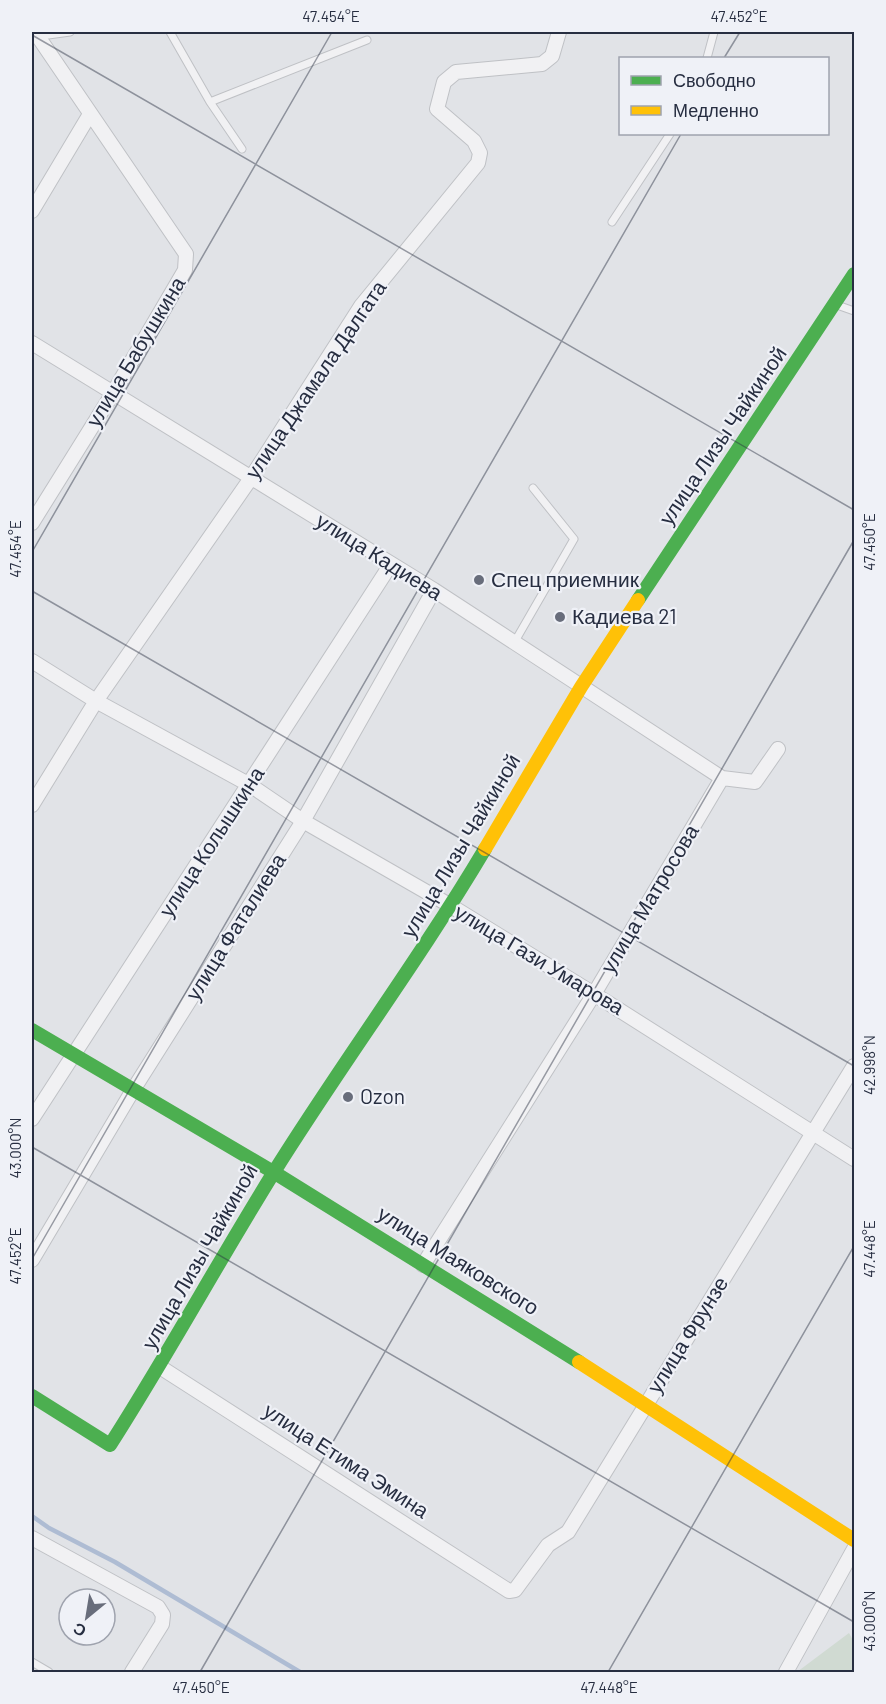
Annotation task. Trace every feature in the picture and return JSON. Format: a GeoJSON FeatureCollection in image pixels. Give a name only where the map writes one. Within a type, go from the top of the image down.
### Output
{"type":"FeatureCollection","features":[{"type":"Feature","properties":{"kind":"street","name":"улица Джамала Далгата"},"geometry":{"type":"LineString","coordinates":[[32,805],[96,701],[251,478],[361,306],[478,163],[480,153],[474,141],[437,109],[444,82],[456,72],[542,64],[552,56],[559,32]]}},
{"type":"Feature","properties":{"kind":"street","name":"улица Бабушкина"},"geometry":{"type":"LineString","coordinates":[[32,524],[185,270],[186,254],[38,34]]}},
{"type":"Feature","properties":{"kind":"street"},"geometry":{"type":"LineString","coordinates":[[32,211],[90,114]]}},
{"type":"Feature","properties":{"kind":"street","name":"улица Лизы Чайкиной"},"geometry":{"type":"LineString","coordinates":[[32,1396],[110,1444],[160,1367],[274,1172],[451,906],[581,687],[855,274]]}},
{"type":"Feature","properties":{"kind":"street","name":"улица Кадиева"},"geometry":{"type":"LineString","coordinates":[[32,343],[434,590],[722,778]]}},
{"type":"Feature","properties":{"kind":"street","name":"улица Колышкина"},"geometry":{"type":"LineString","coordinates":[[32,1119],[72,1054],[250,785],[392,564]]}},
{"type":"Feature","properties":{"kind":"street","name":"улица Фаталиева"},"geometry":{"type":"LineString","coordinates":[[32,1260],[133,1090],[303,821],[434,590]]}},
{"type":"Feature","properties":{"kind":"street","name":"улица Гази Умарова"},"geometry":{"type":"LineString","coordinates":[[32,661],[96,701],[250,785],[303,821],[451,906],[814,1132],[855,1160]]}},
{"type":"Feature","properties":{"kind":"street"},"geometry":{"type":"LineString","coordinates":[[722,778],[755,782],[778,749]]}},
{"type":"Feature","properties":{"kind":"street","name":"улица Матросова"},"geometry":{"type":"LineString","coordinates":[[423,1265],[594,994],[722,778]]}},
{"type":"Feature","properties":{"kind":"street","name":"улица Маяковского"},"geometry":{"type":"LineString","coordinates":[[32,1030],[274,1172],[646,1403],[855,1540]]}},
{"type":"Feature","properties":{"kind":"street","name":"улица Фрунзе"},"geometry":{"type":"LineString","coordinates":[[509,1591],[515,1590],[521,1584],[548,1545],[568,1532],[855,1066]]}},
{"type":"Feature","properties":{"kind":"street","name":"улица Етима Эмина"},"geometry":{"type":"LineString","coordinates":[[160,1367],[509,1591]]}},
{"type":"Feature","properties":{"kind":"street"},"geometry":{"type":"LineString","coordinates":[[32,1538],[158,1607],[163,1615],[162,1624],[132,1672]]}},
{"type":"Feature","properties":{"kind":"street"},"geometry":{"type":"LineString","coordinates":[[786,1672],[855,1549]]}},
{"type":"Feature","properties":{"kind":"lane"},"geometry":{"type":"LineString","coordinates":[[38,34],[70,32]]}},
{"type":"Feature","properties":{"kind":"lane"},"geometry":{"type":"LineString","coordinates":[[170,32],[210,102],[242,149]]}},
{"type":"Feature","properties":{"kind":"lane"},"geometry":{"type":"LineString","coordinates":[[707,57],[714,32]]}},
{"type":"Feature","properties":{"kind":"lane"},"geometry":{"type":"LineString","coordinates":[[210,102],[367,40]]}},
{"type":"Feature","properties":{"kind":"lane"},"geometry":{"type":"LineString","coordinates":[[612,222],[669,135]]}},
{"type":"Feature","properties":{"kind":"lane"},"geometry":{"type":"LineString","coordinates":[[835,305],[855,311]]}},
{"type":"Feature","properties":{"kind":"lane"},"geometry":{"type":"LineString","coordinates":[[514,643],[574,539],[533,488]]}},
{"type":"Feature","properties":{"kind":"lane"},"geometry":{"type":"LineString","coordinates":[[32,1662],[49,1672]]}},
{"type":"Feature","properties":{"kind":"shaded area"},"geometry":{"type":"Polygon","coordinates":[[[849,1633],[854,1642],[854,1672],[797,1672],[849,1633]]]}},
{"type":"Feature","properties":{"kind":"waterway"},"geometry":{"type":"LineString","coordinates":[[32,1516],[49,1528],[115,1562],[300,1672]]}},
{"type":"Feature","properties":{"kind":"traffic: fast"},"geometry":{"type":"LineString","coordinates":[[638,600],[854,274]]}},
{"type":"Feature","properties":{"kind":"traffic: fast"},"geometry":{"type":"LineString","coordinates":[[32,1396],[110,1445],[274,1172],[434,931],[485,849]]}},
{"type":"Feature","properties":{"kind":"traffic: fast"},"geometry":{"type":"LineString","coordinates":[[32,1030],[275,1173],[579,1362]]}},
{"type":"Feature","properties":{"kind":"traffic: slow"},"geometry":{"type":"LineString","coordinates":[[485,849],[581,687],[638,600]]}},
{"type":"Feature","properties":{"kind":"traffic: slow"},"geometry":{"type":"LineString","coordinates":[[579,1362],[854,1540]]}},
{"type":"Feature","properties":{"kind":"place","name":"Спец приемник"},"geometry":{"type":"Point","coordinates":[479,580]}},
{"type":"Feature","properties":{"kind":"place","name":"Кадиева 21"},"geometry":{"type":"Point","coordinates":[560,617]}},
{"type":"Feature","properties":{"kind":"place","name":"Ozon"},"geometry":{"type":"Point","coordinates":[348,1097]}}]}
